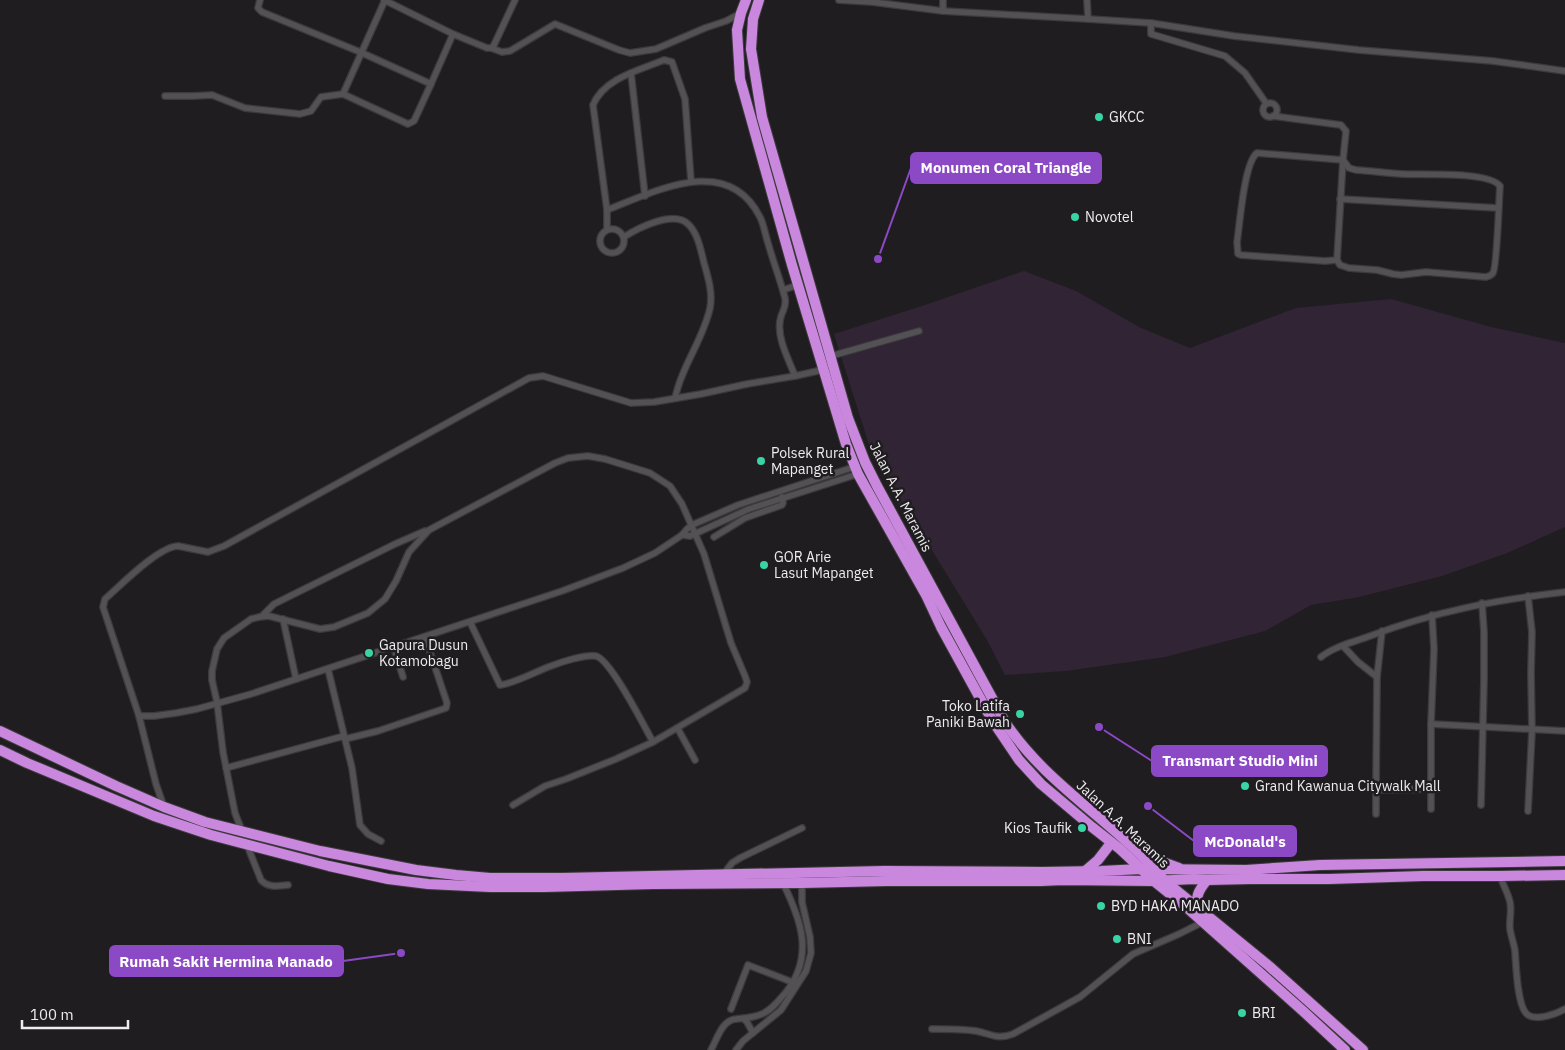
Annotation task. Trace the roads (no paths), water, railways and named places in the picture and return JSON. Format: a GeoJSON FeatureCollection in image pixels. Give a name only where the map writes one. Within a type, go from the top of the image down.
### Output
{"type":"FeatureCollection","features":[{"type":"Feature","properties":{"kind":"highway"},"geometry":{"type":"LineString","coordinates":[[746,0],[741,13],[737,37],[740,79],[822,370],[846,444],[857,470],[999,732],[1019,760],[1041,784],[1111,843],[1120,848],[1154,881],[1203,922],[1345,1050]]}},
{"type":"Feature","properties":{"kind":"highway","name":"Jalan A.A. Maramis"},"geometry":{"type":"LineString","coordinates":[[759,0],[754,18],[750,49],[762,117],[848,418],[867,465],[989,694],[1015,738],[1047,773],[1140,854],[1165,881],[1269,966],[1363,1050]]}},
{"type":"Feature","properties":{"kind":"highway"},"geometry":{"type":"LineString","coordinates":[[0,731],[107,782],[164,807],[205,822],[329,853],[416,870],[456,875],[490,878],[562,878],[884,871],[1042,876],[1063,880],[1154,881],[1565,875]]}},
{"type":"Feature","properties":{"kind":"highway"},"geometry":{"type":"LineString","coordinates":[[0,750],[26,763],[154,816],[246,845],[388,879],[447,886],[490,888],[802,883],[1042,876],[1141,869],[1246,870],[1320,865],[1565,861]]}},
{"type":"Feature","properties":{"kind":"highway"},"geometry":{"type":"LineString","coordinates":[[1084,872],[1098,860],[1111,843]]}},
{"type":"Feature","properties":{"kind":"highway"},"geometry":{"type":"LineString","coordinates":[[1140,854],[1185,870]]}},
{"type":"Feature","properties":{"kind":"highway"},"geometry":{"type":"LineString","coordinates":[[1197,907],[1196,898],[1198,892],[1207,880]]}},
{"type":"Feature","properties":{"kind":"street"},"geometry":{"type":"LineString","coordinates":[[260,0],[258,8],[262,12],[360,52],[431,84]]}},
{"type":"Feature","properties":{"kind":"street"},"geometry":{"type":"LineString","coordinates":[[343,94],[360,52],[385,0],[453,34],[502,52],[510,50],[555,24],[630,53],[656,49],[726,21],[741,13]]}},
{"type":"Feature","properties":{"kind":"street"},"geometry":{"type":"LineString","coordinates":[[839,0],[872,1],[910,8],[944,11],[1151,23],[1234,36],[1565,71]]}},
{"type":"Feature","properties":{"kind":"street"},"geometry":{"type":"LineString","coordinates":[[910,0],[910,8]]}},
{"type":"Feature","properties":{"kind":"street"},"geometry":{"type":"LineString","coordinates":[[943,0],[944,11]]}},
{"type":"Feature","properties":{"kind":"street"},"geometry":{"type":"LineString","coordinates":[[1087,0],[1088,18]]}},
{"type":"Feature","properties":{"kind":"street"},"geometry":{"type":"LineString","coordinates":[[491,48],[513,1]]}},
{"type":"Feature","properties":{"kind":"street"},"geometry":{"type":"LineString","coordinates":[[1151,23],[1151,34],[1216,52],[1232,60],[1245,73],[1266,103]]}},
{"type":"Feature","properties":{"kind":"street"},"geometry":{"type":"LineString","coordinates":[[166,96],[212,94],[245,108],[300,114],[311,111],[321,97],[343,94],[408,124],[414,122],[453,34]]}},
{"type":"Feature","properties":{"kind":"street"},"geometry":{"type":"LineString","coordinates":[[607,230],[607,210],[593,105],[601,92],[614,82],[664,60],[672,62],[685,99],[691,181]]}},
{"type":"Feature","properties":{"kind":"street"},"geometry":{"type":"LineString","coordinates":[[631,73],[645,196]]}},
{"type":"Feature","properties":{"kind":"street"},"geometry":{"type":"LineString","coordinates":[[1266,103],[1273,103],[1275,105],[1277,111],[1273,116]]}},
{"type":"Feature","properties":{"kind":"street"},"geometry":{"type":"LineString","coordinates":[[1266,103],[1263,108],[1264,113],[1268,116],[1341,126],[1346,131],[1343,160],[1340,199],[1337,260],[1340,265],[1349,268],[1377,270],[1401,275],[1418,272],[1486,277],[1494,272],[1500,186],[1493,181],[1471,176],[1356,170],[1350,168],[1343,160],[1256,154],[1247,170],[1237,252],[1241,255],[1337,260]]}},
{"type":"Feature","properties":{"kind":"street"},"geometry":{"type":"LineString","coordinates":[[607,210],[691,181],[724,184],[738,189],[746,196],[762,219],[782,290],[786,306],[780,321],[780,333],[795,376]]}},
{"type":"Feature","properties":{"kind":"street"},"geometry":{"type":"LineString","coordinates":[[1340,199],[1498,208]]}},
{"type":"Feature","properties":{"kind":"street"},"geometry":{"type":"LineString","coordinates":[[624,237],[655,222],[669,219],[681,220],[688,224],[694,232],[700,247],[710,284],[710,308],[675,398]]}},
{"type":"Feature","properties":{"kind":"street"},"geometry":{"type":"LineString","coordinates":[[607,230],[617,230],[624,237],[623,247],[620,251],[610,253],[602,248],[600,243],[603,233],[607,230]]}},
{"type":"Feature","properties":{"kind":"street"},"geometry":{"type":"LineString","coordinates":[[782,290],[798,285]]}},
{"type":"Feature","properties":{"kind":"street"},"geometry":{"type":"LineString","coordinates":[[830,356],[919,331]]}},
{"type":"Feature","properties":{"kind":"street"},"geometry":{"type":"LineString","coordinates":[[164,807],[156,784],[139,716],[104,607],[105,599],[161,551],[178,546],[208,552],[224,546],[529,378],[543,376],[632,403],[654,402],[701,394],[822,370]]}},
{"type":"Feature","properties":{"kind":"street"},"geometry":{"type":"LineString","coordinates":[[262,616],[274,604],[395,544],[429,530],[555,463],[578,456],[588,456],[650,473],[660,478],[670,486],[682,504],[696,534],[712,578],[731,643],[747,682],[745,688],[653,742],[616,760],[566,780],[545,786],[513,805]]}},
{"type":"Feature","properties":{"kind":"street"},"geometry":{"type":"LineString","coordinates":[[682,536],[696,534],[749,509],[867,465]]}},
{"type":"Feature","properties":{"kind":"street"},"geometry":{"type":"LineString","coordinates":[[139,716],[154,716],[197,709],[251,694],[562,591],[623,568],[682,536],[692,525],[746,502],[857,470]]}},
{"type":"Feature","properties":{"kind":"street"},"geometry":{"type":"LineString","coordinates":[[714,536],[745,518],[782,505],[782,497]]}},
{"type":"Feature","properties":{"kind":"street"},"geometry":{"type":"LineString","coordinates":[[242,831],[226,768],[212,680],[217,649],[224,638],[237,628],[251,619],[262,616],[269,616],[320,629],[350,621],[368,612],[385,599],[396,581],[409,552],[429,530]]}},
{"type":"Feature","properties":{"kind":"street"},"geometry":{"type":"LineString","coordinates":[[1321,657],[1327,652],[1382,631],[1432,615],[1528,596],[1565,592]]}},
{"type":"Feature","properties":{"kind":"street"},"geometry":{"type":"LineString","coordinates":[[1528,596],[1532,632],[1532,730],[1528,811]]}},
{"type":"Feature","properties":{"kind":"street"},"geometry":{"type":"LineString","coordinates":[[1481,805],[1484,641],[1482,604]]}},
{"type":"Feature","properties":{"kind":"street"},"geometry":{"type":"LineString","coordinates":[[1431,809],[1431,724],[1434,649],[1432,615]]}},
{"type":"Feature","properties":{"kind":"street"},"geometry":{"type":"LineString","coordinates":[[282,619],[296,679]]}},
{"type":"Feature","properties":{"kind":"street"},"geometry":{"type":"LineString","coordinates":[[470,622],[500,685],[566,661],[591,656],[602,659],[619,682],[653,742]]}},
{"type":"Feature","properties":{"kind":"street"},"geometry":{"type":"LineString","coordinates":[[1376,814],[1376,677],[1382,631]]}},
{"type":"Feature","properties":{"kind":"street"},"geometry":{"type":"LineString","coordinates":[[226,768],[396,725],[446,708],[447,703],[424,637]]}},
{"type":"Feature","properties":{"kind":"street"},"geometry":{"type":"LineString","coordinates":[[1343,646],[1376,677]]}},
{"type":"Feature","properties":{"kind":"street"},"geometry":{"type":"LineString","coordinates":[[394,648],[403,677]]}},
{"type":"Feature","properties":{"kind":"street"},"geometry":{"type":"LineString","coordinates":[[328,669],[352,768],[360,825],[368,834],[381,841]]}},
{"type":"Feature","properties":{"kind":"street"},"geometry":{"type":"LineString","coordinates":[[1431,724],[1565,731]]}},
{"type":"Feature","properties":{"kind":"street"},"geometry":{"type":"LineString","coordinates":[[678,728],[695,760]]}},
{"type":"Feature","properties":{"kind":"street"},"geometry":{"type":"LineString","coordinates":[[1376,790],[1431,788]]}},
{"type":"Feature","properties":{"kind":"street"},"geometry":{"type":"LineString","coordinates":[[723,875],[732,863],[740,858],[802,828]]}},
{"type":"Feature","properties":{"kind":"street"},"geometry":{"type":"LineString","coordinates":[[246,845],[264,883],[271,886],[288,885]]}},
{"type":"Feature","properties":{"kind":"street"},"geometry":{"type":"LineString","coordinates":[[1500,876],[1510,901],[1510,927],[1518,988],[1524,1011],[1528,1016],[1538,1017],[1565,1009]]}},
{"type":"Feature","properties":{"kind":"street"},"geometry":{"type":"LineString","coordinates":[[711,1050],[724,1024],[730,1020],[752,1018],[767,1011],[784,995],[792,982],[802,955],[803,941],[798,917],[783,883]]}},
{"type":"Feature","properties":{"kind":"street"},"geometry":{"type":"LineString","coordinates":[[736,1050],[742,1041],[781,1010],[806,971],[811,953],[810,937],[802,902],[802,883]]}},
{"type":"Feature","properties":{"kind":"street"},"geometry":{"type":"LineString","coordinates":[[932,1029],[974,1031],[997,1037],[1014,1034],[1080,997],[1133,954],[1203,922]]}},
{"type":"Feature","properties":{"kind":"street"},"geometry":{"type":"LineString","coordinates":[[731,1009],[748,965],[792,982]]}},
{"type":"Feature","properties":{"kind":"street"},"geometry":{"type":"LineString","coordinates":[[744,1019],[753,1033]]}},
{"type":"Feature","properties":{"kind":"place","name":"GKCC"},"geometry":{"type":"Point","coordinates":[1099,117]}},
{"type":"Feature","properties":{"kind":"place","name":"Novotel"},"geometry":{"type":"Point","coordinates":[1075,217]}},
{"type":"Feature","properties":{"kind":"place","name":"Monumen Coral Triangle"},"geometry":{"type":"Point","coordinates":[878,259]}},
{"type":"Feature","properties":{"kind":"place","name":"Polsek Rural Mapanget"},"geometry":{"type":"Point","coordinates":[761,461]}},
{"type":"Feature","properties":{"kind":"place","name":"GOR Arie Lasut Mapanget"},"geometry":{"type":"Point","coordinates":[764,565]}},
{"type":"Feature","properties":{"kind":"place","name":"Gapura Dusun Kotamobagu"},"geometry":{"type":"Point","coordinates":[369,653]}},
{"type":"Feature","properties":{"kind":"place","name":"Toko Latifa Paniki Bawah"},"geometry":{"type":"Point","coordinates":[1020,714]}},
{"type":"Feature","properties":{"kind":"place","name":"Transmart Studio Mini"},"geometry":{"type":"Point","coordinates":[1099,727]}},
{"type":"Feature","properties":{"kind":"place","name":"Grand Kawanua Citywalk Mall"},"geometry":{"type":"Point","coordinates":[1245,786]}},
{"type":"Feature","properties":{"kind":"place","name":"McDonald's"},"geometry":{"type":"Point","coordinates":[1148,806]}},
{"type":"Feature","properties":{"kind":"place","name":"Kios Taufik"},"geometry":{"type":"Point","coordinates":[1082,828]}},
{"type":"Feature","properties":{"kind":"place","name":"BYD HAKA MANADO"},"geometry":{"type":"Point","coordinates":[1101,906]}},
{"type":"Feature","properties":{"kind":"place","name":"BNI"},"geometry":{"type":"Point","coordinates":[1117,939]}},
{"type":"Feature","properties":{"kind":"place","name":"Rumah Sakit Hermina Manado"},"geometry":{"type":"Point","coordinates":[401,953]}},
{"type":"Feature","properties":{"kind":"place","name":"BRI"},"geometry":{"type":"Point","coordinates":[1242,1013]}}]}
